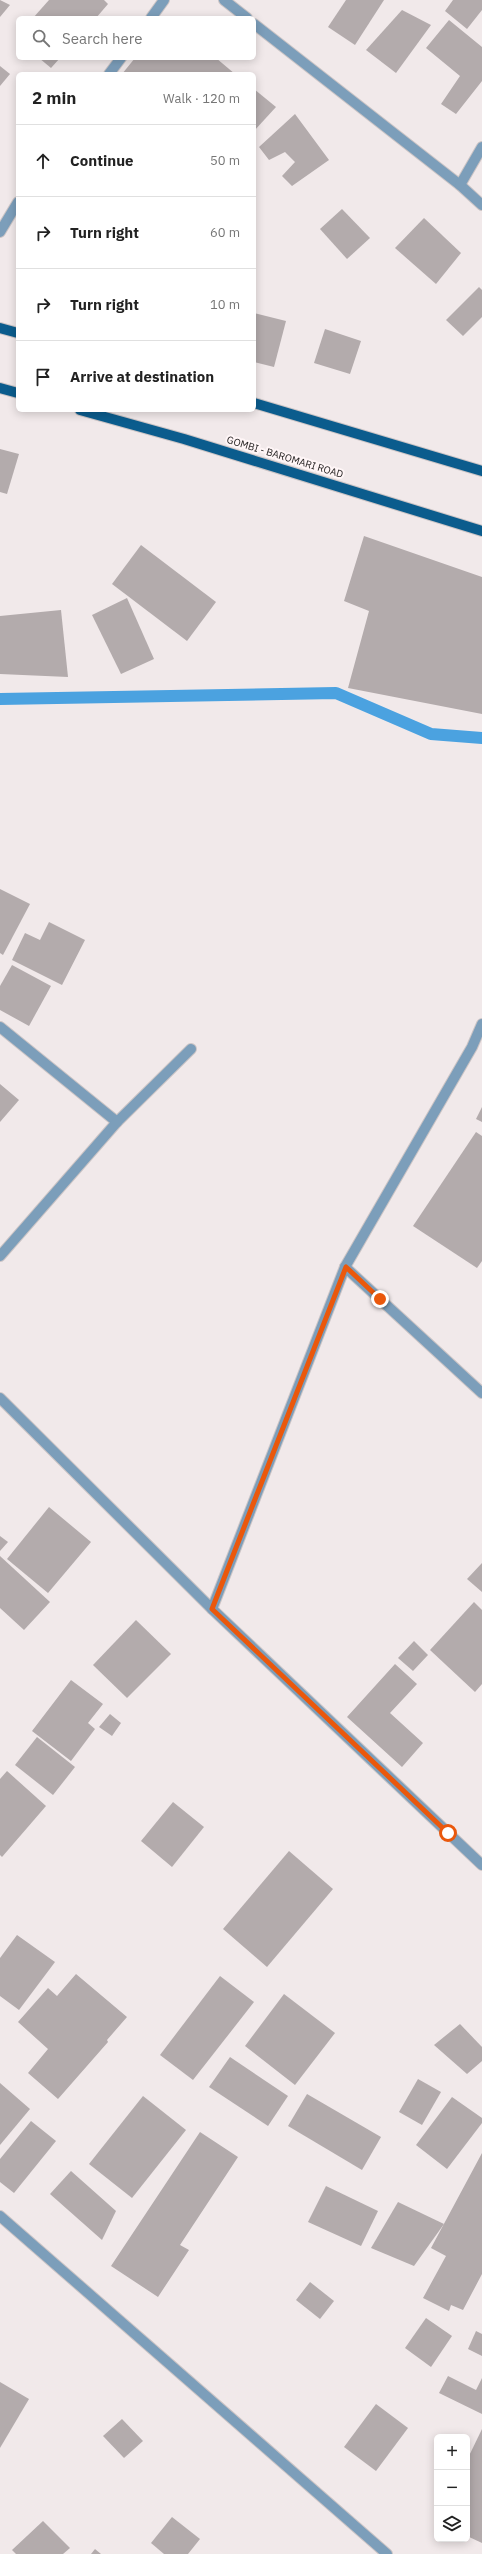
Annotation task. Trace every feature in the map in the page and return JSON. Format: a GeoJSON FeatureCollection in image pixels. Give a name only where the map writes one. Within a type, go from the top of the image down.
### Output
{"type":"FeatureCollection","features":[{"type":"Feature","properties":{"kind":"main road"},"geometry":{"type":"LineString","coordinates":[[0,328],[16,332]]}},
{"type":"Feature","properties":{"kind":"main road"},"geometry":{"type":"LineString","coordinates":[[0,388],[16,392]]}},
{"type":"Feature","properties":{"kind":"main road"},"geometry":{"type":"LineString","coordinates":[[256,404],[482,471]]}},
{"type":"Feature","properties":{"kind":"main road","name":"GOMBI - BAROMARI ROAD"},"geometry":{"type":"LineString","coordinates":[[87,412],[184,439],[482,532]]}},
{"type":"Feature","properties":{"kind":"street"},"geometry":{"type":"LineString","coordinates":[[152,16],[164,0]]}},
{"type":"Feature","properties":{"kind":"street"},"geometry":{"type":"LineString","coordinates":[[224,0],[244,16]]}},
{"type":"Feature","properties":{"kind":"street"},"geometry":{"type":"LineString","coordinates":[[256,26],[460,185],[482,205]]}},
{"type":"Feature","properties":{"kind":"street"},"geometry":{"type":"LineString","coordinates":[[110,72],[119,60]]}},
{"type":"Feature","properties":{"kind":"street"},"geometry":{"type":"LineString","coordinates":[[460,185],[482,147]]}},
{"type":"Feature","properties":{"kind":"street"},"geometry":{"type":"LineString","coordinates":[[0,232],[16,205]]}},
{"type":"Feature","properties":{"kind":"street"},"geometry":{"type":"LineString","coordinates":[[212,1609],[346,1267],[472,1047],[482,1024]]}},
{"type":"Feature","properties":{"kind":"street"},"geometry":{"type":"LineString","coordinates":[[0,1027],[117,1122]]}},
{"type":"Feature","properties":{"kind":"street"},"geometry":{"type":"LineString","coordinates":[[0,1256],[117,1122],[192,1049]]}},
{"type":"Feature","properties":{"kind":"street"},"geometry":{"type":"LineString","coordinates":[[346,1267],[482,1393]]}},
{"type":"Feature","properties":{"kind":"street"},"geometry":{"type":"LineString","coordinates":[[0,1398],[212,1609],[482,1865]]}},
{"type":"Feature","properties":{"kind":"street"},"geometry":{"type":"LineString","coordinates":[[0,2216],[387,2554]]}},
{"type":"Feature","properties":{"kind":"building"},"geometry":{"type":"Polygon","coordinates":[[[0,0],[10,5],[0,17],[0,0]]]}},
{"type":"Feature","properties":{"kind":"building"},"geometry":{"type":"Polygon","coordinates":[[[49,0],[104,0],[108,4],[98,16],[35,16],[49,0]]]}},
{"type":"Feature","properties":{"kind":"building"},"geometry":{"type":"Polygon","coordinates":[[[346,0],[384,0],[355,45],[328,27],[346,0]]]}},
{"type":"Feature","properties":{"kind":"building"},"geometry":{"type":"Polygon","coordinates":[[[453,0],[482,0],[482,10],[467,29],[445,11],[453,0]]]}},
{"type":"Feature","properties":{"kind":"building"},"geometry":{"type":"Polygon","coordinates":[[[402,10],[431,25],[396,73],[366,50],[402,10]]]}},
{"type":"Feature","properties":{"kind":"building"},"geometry":{"type":"Polygon","coordinates":[[[449,20],[482,47],[482,81],[456,114],[441,104],[460,76],[426,48],[449,20]]]}},
{"type":"Feature","properties":{"kind":"building"},"geometry":{"type":"Polygon","coordinates":[[[41,60],[58,60],[51,68],[41,60]]]}},
{"type":"Feature","properties":{"kind":"building"},"geometry":{"type":"Polygon","coordinates":[[[133,60],[218,60],[233,72],[124,72],[133,60]]]}},
{"type":"Feature","properties":{"kind":"building"},"geometry":{"type":"Polygon","coordinates":[[[0,66],[10,74],[0,86],[0,66]]]}},
{"type":"Feature","properties":{"kind":"building"},"geometry":{"type":"Polygon","coordinates":[[[256,91],[276,107],[256,129],[256,91]]]}},
{"type":"Feature","properties":{"kind":"building"},"geometry":{"type":"Polygon","coordinates":[[[295,114],[329,160],[292,186],[282,176],[295,162],[285,152],[269,160],[259,147],[295,114]]]}},
{"type":"Feature","properties":{"kind":"building"},"geometry":{"type":"Polygon","coordinates":[[[342,209],[370,238],[347,259],[320,229],[342,209]]]}},
{"type":"Feature","properties":{"kind":"building"},"geometry":{"type":"Polygon","coordinates":[[[424,218],[461,253],[436,284],[395,248],[424,218]]]}},
{"type":"Feature","properties":{"kind":"building"},"geometry":{"type":"Polygon","coordinates":[[[479,287],[482,290],[482,317],[463,336],[446,320],[479,287]]]}},
{"type":"Feature","properties":{"kind":"building"},"geometry":{"type":"Polygon","coordinates":[[[256,314],[286,321],[274,367],[256,362],[256,314]]]}},
{"type":"Feature","properties":{"kind":"building"},"geometry":{"type":"Polygon","coordinates":[[[325,329],[361,341],[350,374],[314,363],[325,329]]]}},
{"type":"Feature","properties":{"kind":"building"},"geometry":{"type":"Polygon","coordinates":[[[0,449],[19,454],[7,494],[0,492],[0,449]]]}},
{"type":"Feature","properties":{"kind":"building"},"geometry":{"type":"Polygon","coordinates":[[[364,536],[482,577],[482,714],[348,688],[369,611],[344,601],[364,536]]]}},
{"type":"Feature","properties":{"kind":"building"},"geometry":{"type":"Polygon","coordinates":[[[141,545],[216,602],[187,641],[112,584],[141,545]]]}},
{"type":"Feature","properties":{"kind":"building"},"geometry":{"type":"Polygon","coordinates":[[[127,598],[154,659],[121,674],[92,615],[127,598]]]}},
{"type":"Feature","properties":{"kind":"building"},"geometry":{"type":"Polygon","coordinates":[[[61,610],[68,677],[0,674],[0,616],[61,610]]]}},
{"type":"Feature","properties":{"kind":"building"},"geometry":{"type":"Polygon","coordinates":[[[0,889],[30,904],[3,955],[0,953],[0,889]]]}},
{"type":"Feature","properties":{"kind":"building"},"geometry":{"type":"Polygon","coordinates":[[[49,922],[85,940],[62,985],[12,960],[25,933],[40,940],[49,922]]]}},
{"type":"Feature","properties":{"kind":"building"},"geometry":{"type":"Polygon","coordinates":[[[12,965],[51,986],[29,1026],[0,1010],[0,986],[12,965]]]}},
{"type":"Feature","properties":{"kind":"building"},"geometry":{"type":"Polygon","coordinates":[[[0,1084],[19,1100],[0,1122],[0,1084]]]}},
{"type":"Feature","properties":{"kind":"building"},"geometry":{"type":"Polygon","coordinates":[[[482,1107],[482,1122],[476,1119],[482,1107]]]}},
{"type":"Feature","properties":{"kind":"building"},"geometry":{"type":"Polygon","coordinates":[[[476,1132],[482,1136],[482,1261],[477,1268],[413,1226],[476,1132]]]}},
{"type":"Feature","properties":{"kind":"building"},"geometry":{"type":"Polygon","coordinates":[[[49,1507],[91,1542],[48,1593],[7,1559],[49,1507]]]}},
{"type":"Feature","properties":{"kind":"building"},"geometry":{"type":"Polygon","coordinates":[[[0,1536],[8,1542],[0,1551],[0,1536]]]}},
{"type":"Feature","properties":{"kind":"building"},"geometry":{"type":"Polygon","coordinates":[[[0,1556],[50,1602],[24,1630],[0,1608],[0,1556]]]}},
{"type":"Feature","properties":{"kind":"building"},"geometry":{"type":"Polygon","coordinates":[[[482,1563],[482,1592],[467,1579],[482,1563]]]}},
{"type":"Feature","properties":{"kind":"building"},"geometry":{"type":"Polygon","coordinates":[[[474,1602],[482,1610],[482,1684],[475,1692],[430,1650],[474,1602]]]}},
{"type":"Feature","properties":{"kind":"building"},"geometry":{"type":"Polygon","coordinates":[[[136,1620],[171,1654],[127,1698],[93,1665],[136,1620]]]}},
{"type":"Feature","properties":{"kind":"building"},"geometry":{"type":"Polygon","coordinates":[[[414,1641],[428,1655],[413,1671],[398,1658],[414,1641]]]}},
{"type":"Feature","properties":{"kind":"building"},"geometry":{"type":"Polygon","coordinates":[[[395,1664],[417,1684],[390,1713],[423,1743],[402,1767],[347,1717],[395,1664]]]}},
{"type":"Feature","properties":{"kind":"building"},"geometry":{"type":"Polygon","coordinates":[[[71,1680],[103,1704],[88,1723],[95,1729],[71,1761],[32,1731],[71,1680]]]}},
{"type":"Feature","properties":{"kind":"building"},"geometry":{"type":"Polygon","coordinates":[[[110,1714],[121,1723],[112,1736],[99,1727],[110,1714]]]}},
{"type":"Feature","properties":{"kind":"building"},"geometry":{"type":"Polygon","coordinates":[[[37,1737],[75,1767],[53,1795],[15,1765],[37,1737]]]}},
{"type":"Feature","properties":{"kind":"building"},"geometry":{"type":"Polygon","coordinates":[[[7,1771],[46,1806],[2,1857],[0,1855],[0,1779],[7,1771]]]}},
{"type":"Feature","properties":{"kind":"building"},"geometry":{"type":"Polygon","coordinates":[[[173,1802],[204,1827],[172,1867],[141,1841],[173,1802]]]}},
{"type":"Feature","properties":{"kind":"building"},"geometry":{"type":"Polygon","coordinates":[[[289,1851],[333,1889],[267,1967],[223,1929],[289,1851]]]}},
{"type":"Feature","properties":{"kind":"building"},"geometry":{"type":"Polygon","coordinates":[[[17,1935],[55,1962],[19,2010],[0,1996],[0,1958],[17,1935]]]}},
{"type":"Feature","properties":{"kind":"building"},"geometry":{"type":"Polygon","coordinates":[[[76,1974],[127,2017],[107,2040],[108,2042],[58,2099],[28,2073],[48,2049],[18,2022],[48,1988],[57,1996],[76,1974]]]}},
{"type":"Feature","properties":{"kind":"building"},"geometry":{"type":"Polygon","coordinates":[[[220,1976],[254,2002],[193,2080],[160,2055],[220,1976]]]}},
{"type":"Feature","properties":{"kind":"building"},"geometry":{"type":"Polygon","coordinates":[[[284,1994],[335,2033],[295,2085],[245,2046],[284,1994]]]}},
{"type":"Feature","properties":{"kind":"building"},"geometry":{"type":"Polygon","coordinates":[[[460,2024],[482,2047],[482,2061],[467,2074],[434,2045],[460,2024]]]}},
{"type":"Feature","properties":{"kind":"building"},"geometry":{"type":"Polygon","coordinates":[[[230,2057],[288,2096],[268,2126],[209,2087],[230,2057]]]}},
{"type":"Feature","properties":{"kind":"building"},"geometry":{"type":"Polygon","coordinates":[[[418,2079],[441,2092],[422,2125],[399,2112],[418,2079]]]}},
{"type":"Feature","properties":{"kind":"building"},"geometry":{"type":"Polygon","coordinates":[[[0,2083],[30,2109],[0,2145],[0,2083]]]}},
{"type":"Feature","properties":{"kind":"building"},"geometry":{"type":"Polygon","coordinates":[[[307,2094],[381,2137],[362,2170],[288,2126],[307,2094]]]}},
{"type":"Feature","properties":{"kind":"building"},"geometry":{"type":"Polygon","coordinates":[[[143,2096],[186,2130],[132,2198],[89,2164],[143,2096]]]}},
{"type":"Feature","properties":{"kind":"building"},"geometry":{"type":"Polygon","coordinates":[[[452,2097],[482,2118],[482,2123],[447,2169],[416,2145],[452,2097]]]}},
{"type":"Feature","properties":{"kind":"building"},"geometry":{"type":"Polygon","coordinates":[[[31,2121],[56,2141],[14,2193],[0,2182],[0,2159],[31,2121]]]}},
{"type":"Feature","properties":{"kind":"building"},"geometry":{"type":"Polygon","coordinates":[[[200,2132],[238,2157],[180,2245],[189,2250],[158,2297],[111,2266],[200,2132]]]}},
{"type":"Feature","properties":{"kind":"building"},"geometry":{"type":"Polygon","coordinates":[[[482,2153],[482,2274],[463,2310],[451,2305],[449,2311],[423,2298],[446,2256],[431,2248],[482,2153]]]}},
{"type":"Feature","properties":{"kind":"building"},"geometry":{"type":"Polygon","coordinates":[[[71,2171],[116,2211],[102,2240],[50,2194],[71,2171]]]}},
{"type":"Feature","properties":{"kind":"building"},"geometry":{"type":"Polygon","coordinates":[[[326,2186],[378,2211],[361,2246],[308,2222],[326,2186]]]}},
{"type":"Feature","properties":{"kind":"building"},"geometry":{"type":"Polygon","coordinates":[[[398,2202],[444,2224],[414,2266],[371,2248],[398,2202]]]}},
{"type":"Feature","properties":{"kind":"building"},"geometry":{"type":"Polygon","coordinates":[[[310,2282],[334,2301],[320,2319],[296,2300],[310,2282]]]}},
{"type":"Feature","properties":{"kind":"building"},"geometry":{"type":"Polygon","coordinates":[[[426,2318],[452,2336],[431,2367],[405,2348],[426,2318]]]}},
{"type":"Feature","properties":{"kind":"building"},"geometry":{"type":"Polygon","coordinates":[[[476,2331],[482,2334],[482,2356],[468,2349],[476,2331]]]}},
{"type":"Feature","properties":{"kind":"building"},"geometry":{"type":"Polygon","coordinates":[[[448,2376],[476,2390],[482,2378],[482,2414],[439,2393],[448,2376]]]}},
{"type":"Feature","properties":{"kind":"building"},"geometry":{"type":"Polygon","coordinates":[[[0,2382],[29,2399],[0,2448],[0,2382]]]}},
{"type":"Feature","properties":{"kind":"building"},"geometry":{"type":"Polygon","coordinates":[[[376,2404],[408,2428],[376,2471],[344,2447],[376,2404]]]}},
{"type":"Feature","properties":{"kind":"building"},"geometry":{"type":"Polygon","coordinates":[[[122,2419],[143,2441],[124,2458],[103,2436],[122,2419]]]}},
{"type":"Feature","properties":{"kind":"building"},"geometry":{"type":"Polygon","coordinates":[[[482,2429],[482,2543],[470,2537],[470,2454],[482,2429]]]}},
{"type":"Feature","properties":{"kind":"building"},"geometry":{"type":"Polygon","coordinates":[[[172,2517],[200,2539],[188,2554],[164,2554],[151,2543],[172,2517]]]}},
{"type":"Feature","properties":{"kind":"building"},"geometry":{"type":"Polygon","coordinates":[[[43,2521],[70,2548],[63,2554],[16,2554],[12,2550],[43,2521]]]}},
{"type":"Feature","properties":{"kind":"building"},"geometry":{"type":"Polygon","coordinates":[[[95,2549],[101,2554],[91,2554],[95,2549]]]}},
{"type":"Feature","properties":{"kind":"waterway"},"geometry":{"type":"LineString","coordinates":[[0,699],[336,693],[431,734],[482,738]]}},
{"type":"Feature","properties":{"kind":"route"},"geometry":{"type":"LineString","coordinates":[[380,1299],[346,1267],[212,1609],[448,1833]]}}]}
